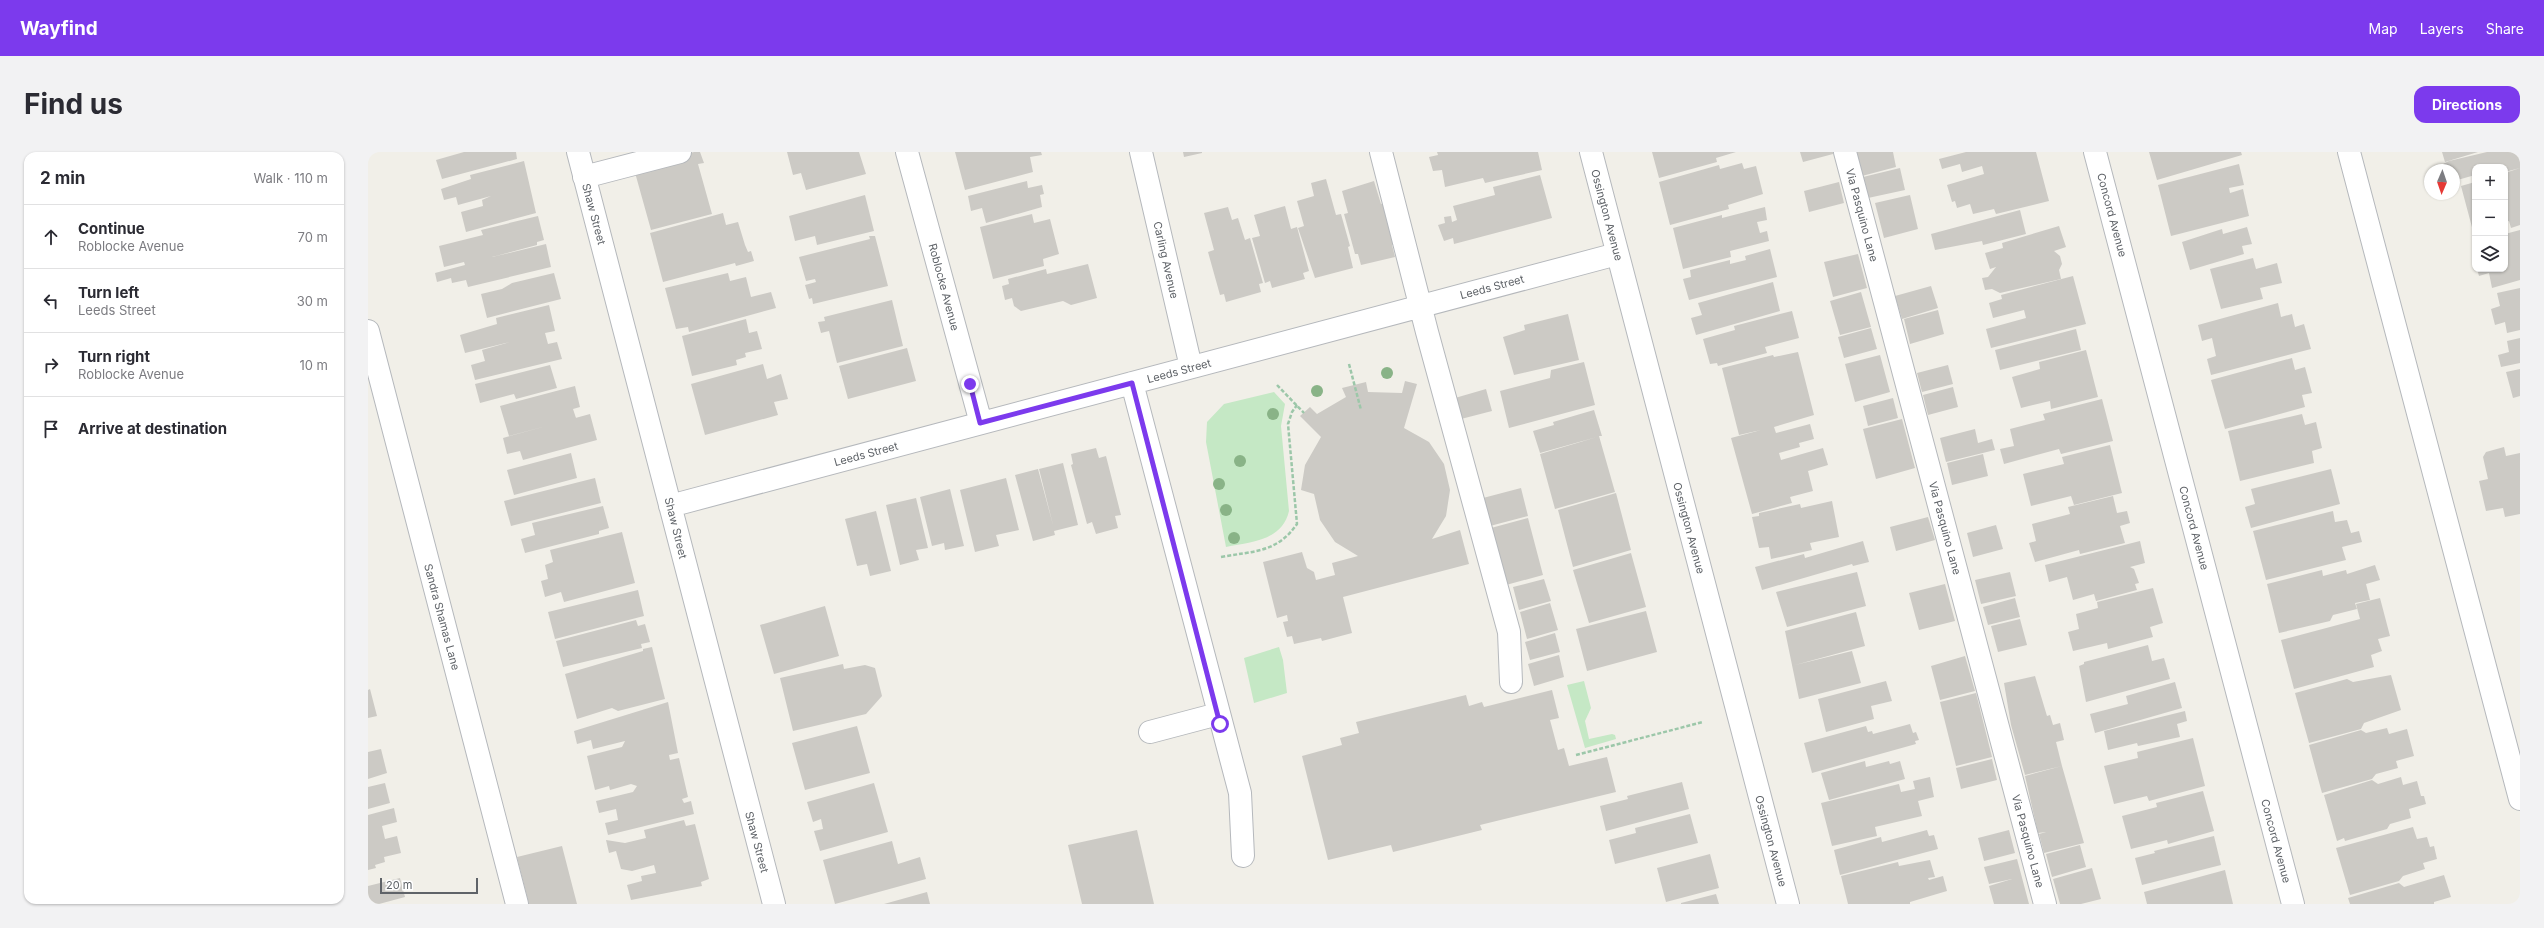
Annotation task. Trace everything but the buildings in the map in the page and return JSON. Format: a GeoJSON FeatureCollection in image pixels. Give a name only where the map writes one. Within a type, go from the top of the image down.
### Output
{"type":"FeatureCollection","features":[{"type":"Feature","properties":{"kind":"street","name":"Shaw Street"},"geometry":{"type":"LineString","coordinates":[[578,152],[774,904]]}},
{"type":"Feature","properties":{"kind":"street"},"geometry":{"type":"LineString","coordinates":[[584,177],[680,152]]}},
{"type":"Feature","properties":{"kind":"street","name":"Roblocke Avenue"},"geometry":{"type":"LineString","coordinates":[[907,152],[980,423]]}},
{"type":"Feature","properties":{"kind":"street","name":"Carling Avenue"},"geometry":{"type":"LineString","coordinates":[[1141,152],[1191,368]]}},
{"type":"Feature","properties":{"kind":"street"},"geometry":{"type":"LineString","coordinates":[[1381,152],[1420,306],[1509,632],[1511,682]]}},
{"type":"Feature","properties":{"kind":"street","name":"Ossington Avenue"},"geometry":{"type":"LineString","coordinates":[[1591,152],[1788,904]]}},
{"type":"Feature","properties":{"kind":"street","name":"Via Pasquino Lane"},"geometry":{"type":"LineString","coordinates":[[1846,152],[2044,904]]}},
{"type":"Feature","properties":{"kind":"street","name":"Concord Avenue"},"geometry":{"type":"LineString","coordinates":[[2096,152],[2293,904]]}},
{"type":"Feature","properties":{"kind":"street"},"geometry":{"type":"LineString","coordinates":[[2349,152],[2520,799]]}},
{"type":"Feature","properties":{"kind":"street","name":"Leeds Street"},"geometry":{"type":"LineString","coordinates":[[670,506],[1617,254]]}},
{"type":"Feature","properties":{"kind":"street","name":"Sandra Shamas Lane"},"geometry":{"type":"LineString","coordinates":[[368,331],[517,904]]}},
{"type":"Feature","properties":{"kind":"street"},"geometry":{"type":"LineString","coordinates":[[1132,383],[1240,793],[1243,856]]}},
{"type":"Feature","properties":{"kind":"street"},"geometry":{"type":"LineString","coordinates":[[1150,732],[1218,714]]}},
{"type":"Feature","properties":{"kind":"path"},"geometry":{"type":"LineString","coordinates":[[1349,364],[1361,410]]}},
{"type":"Feature","properties":{"kind":"path"},"geometry":{"type":"LineString","coordinates":[[1278,385],[1304,413]]}},
{"type":"Feature","properties":{"kind":"path"},"geometry":{"type":"LineString","coordinates":[[1222,557],[1273,547],[1288,537],[1297,524],[1288,424],[1292,412],[1297,405]]}},
{"type":"Feature","properties":{"kind":"path"},"geometry":{"type":"LineString","coordinates":[[1576,755],[1703,722]]}},
{"type":"Feature","properties":{"kind":"green space"},"geometry":{"type":"Polygon","coordinates":[[[1274,392],[1285,404],[1281,426],[1289,511],[1280,529],[1273,534],[1255,541],[1226,547],[1206,442],[1207,422],[1224,404],[1274,392]]]}},
{"type":"Feature","properties":{"kind":"green space"},"geometry":{"type":"Polygon","coordinates":[[[1279,647],[1283,660],[1287,693],[1254,703],[1244,658],[1279,647]]]}},
{"type":"Feature","properties":{"kind":"green space"},"geometry":{"type":"Polygon","coordinates":[[[1584,681],[1591,708],[1585,721],[1589,739],[1612,734],[1615,735],[1616,739],[1585,748],[1567,685],[1584,681]]]}},
{"type":"Feature","properties":{"kind":"route"},"geometry":{"type":"LineString","coordinates":[[970,384],[980,423],[1132,383],[1220,724]]}}]}
